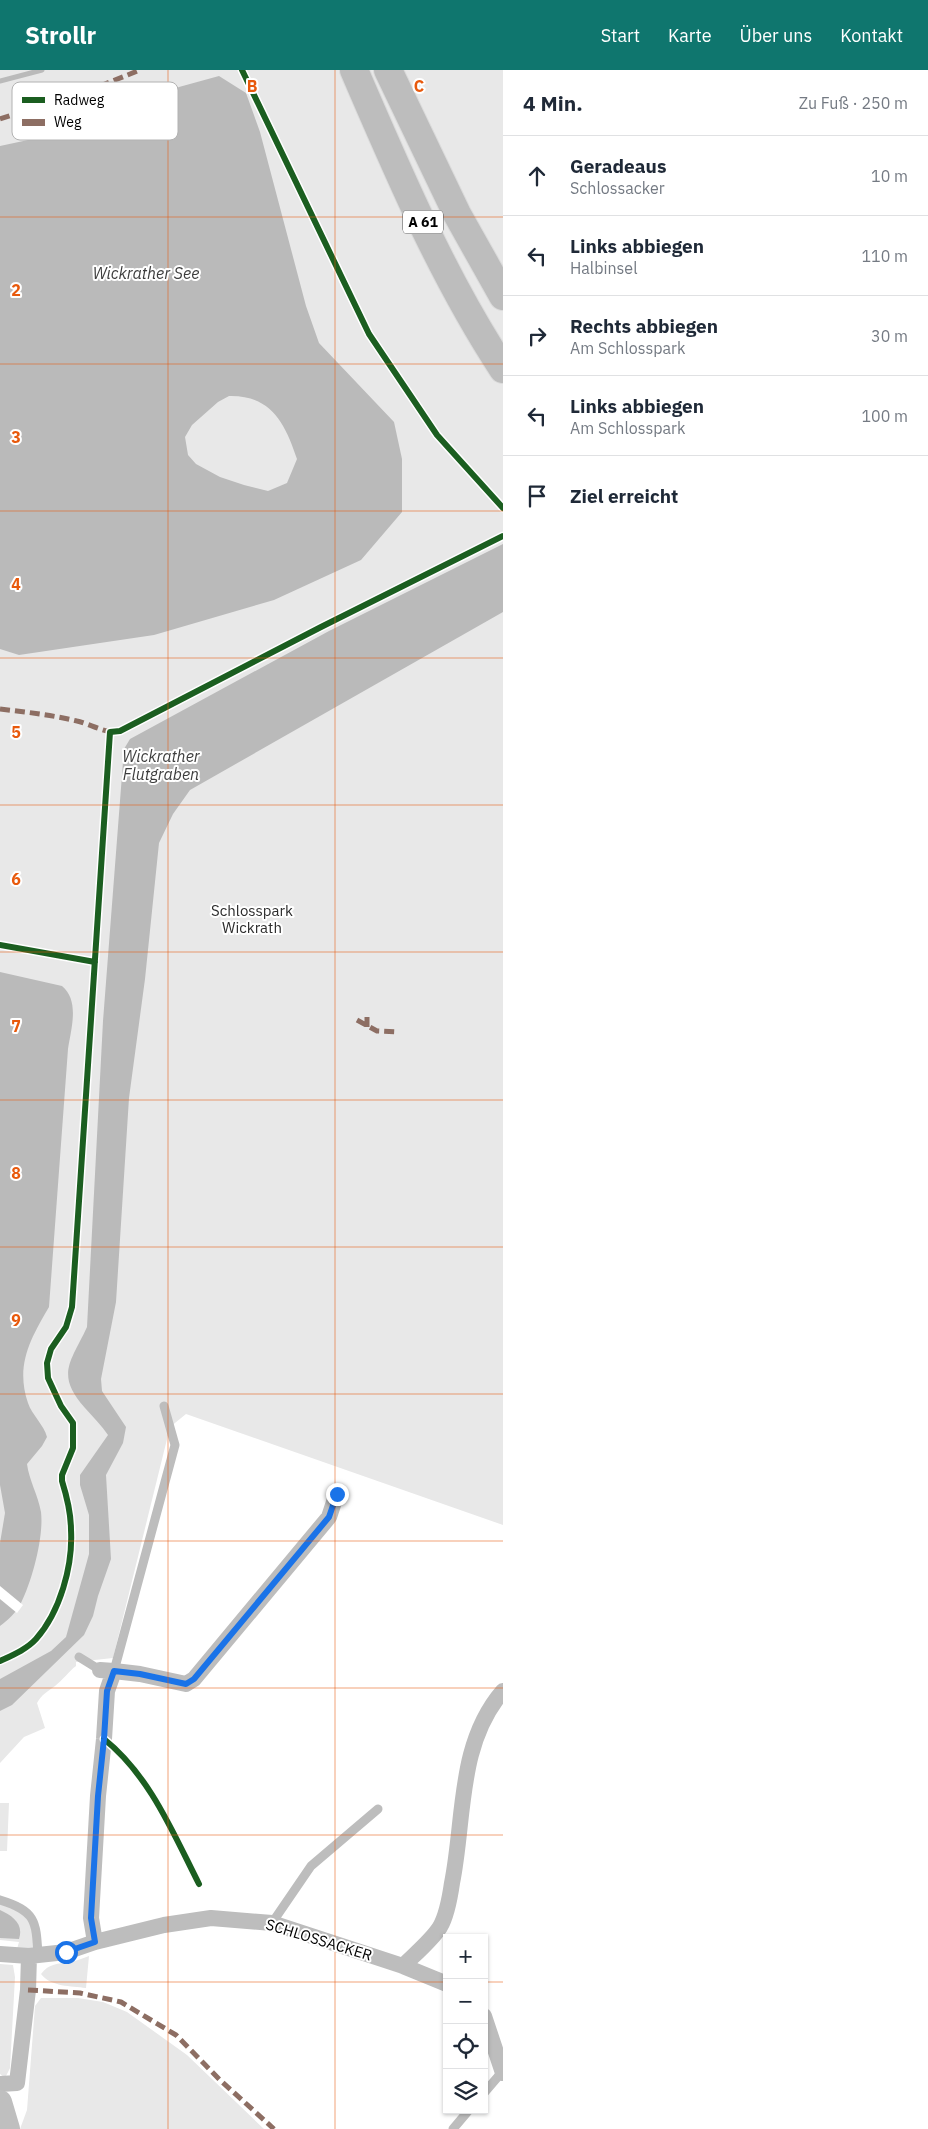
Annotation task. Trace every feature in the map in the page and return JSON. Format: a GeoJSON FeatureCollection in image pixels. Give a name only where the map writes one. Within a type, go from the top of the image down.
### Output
{"type":"FeatureCollection","features":[{"type":"Feature","properties":{"kind":"highway","name":"A 61"},"geometry":{"type":"LineString","coordinates":[[354,70],[393,160],[444,268],[503,369]]}},
{"type":"Feature","properties":{"kind":"highway","name":"A 61"},"geometry":{"type":"LineString","coordinates":[[388,70],[456,214],[503,296]]}},
{"type":"Feature","properties":{"kind":"main road"},"geometry":{"type":"LineString","coordinates":[[0,2102],[8,2129]]}},
{"type":"Feature","properties":{"kind":"street"},"geometry":{"type":"LineString","coordinates":[[95,1942],[91,1918],[107,1670],[140,1674],[186,1684],[194,1679],[329,1517],[337,1494]]}},
{"type":"Feature","properties":{"kind":"street"},"geometry":{"type":"LineString","coordinates":[[403,1966],[440,1927],[455,1870],[466,1773],[473,1748],[492,1704],[503,1691]]}},
{"type":"Feature","properties":{"kind":"street","name":"SCHLOSSACKER"},"geometry":{"type":"LineString","coordinates":[[0,1954],[34,1956],[66,1952],[95,1942],[164,1925],[211,1918],[272,1923],[403,1966],[443,1982]]}},
{"type":"Feature","properties":{"kind":"street"},"geometry":{"type":"LineString","coordinates":[[0,2084],[17,2083],[34,1956]]}},
{"type":"Feature","properties":{"kind":"street"},"geometry":{"type":"LineString","coordinates":[[487,2024],[503,2073]]}},
{"type":"Feature","properties":{"kind":"lane"},"geometry":{"type":"LineString","coordinates":[[79,1657],[107,1670],[175,1445],[164,1406]]}},
{"type":"Feature","properties":{"kind":"lane"},"geometry":{"type":"LineString","coordinates":[[272,1923],[311,1866],[378,1809]]}},
{"type":"Feature","properties":{"kind":"lane"},"geometry":{"type":"LineString","coordinates":[[0,1900],[26,1912],[37,1927],[34,1956]]}},
{"type":"Feature","properties":{"kind":"lane"},"geometry":{"type":"LineString","coordinates":[[488,2089],[503,2073]]}},
{"type":"Feature","properties":{"kind":"lane"},"geometry":{"type":"LineString","coordinates":[[453,2129],[466,2114]]}},
{"type":"Feature","properties":{"kind":"green space","name":"Schlosspark Wickrath"},"geometry":{"type":"Polygon","coordinates":[[[0,70],[503,70],[503,1525],[186,1414],[170,1427],[113,1658],[76,1662],[76,1666],[58,1684],[43,1695],[37,1703],[45,1728],[24,1737],[0,1763],[0,70]]]}},
{"type":"Feature","properties":{"kind":"green space"},"geometry":{"type":"Polygon","coordinates":[[[0,1803],[9,1803],[7,1851],[0,1851],[0,1803]]]}},
{"type":"Feature","properties":{"kind":"green space"},"geometry":{"type":"Polygon","coordinates":[[[0,1895],[24,1913],[34,1928],[34,1948],[17,1949],[19,1942],[0,1940],[0,1895]]]}},
{"type":"Feature","properties":{"kind":"green space"},"geometry":{"type":"Polygon","coordinates":[[[89,1956],[86,1988],[56,1984],[41,1974],[51,1966],[89,1956]]]}},
{"type":"Feature","properties":{"kind":"green space"},"geometry":{"type":"Polygon","coordinates":[[[0,1964],[13,1965],[15,1977],[10,2068],[5,2078],[0,2074],[0,1964]]]}},
{"type":"Feature","properties":{"kind":"green space"},"geometry":{"type":"Polygon","coordinates":[[[41,1998],[78,1998],[103,2002],[127,2012],[187,2055],[264,2129],[20,2129],[27,2110],[35,2006],[41,1998]]]}},
{"type":"Feature","properties":{"kind":"water","name":"Wickrather See"},"geometry":{"type":"Polygon","coordinates":[[[219,76],[246,93],[260,132],[306,306],[319,343],[394,422],[402,459],[402,512],[361,560],[274,600],[154,635],[19,655],[0,649],[0,146],[28,140],[178,140],[178,87],[219,76]],[[229,396],[218,402],[192,425],[185,437],[188,455],[196,464],[220,477],[268,491],[287,483],[297,459],[281,423],[266,406],[256,400],[229,396]]]}},
{"type":"Feature","properties":{"kind":"water","name":"Wickrather Flutgraben"},"geometry":{"type":"Polygon","coordinates":[[[503,544],[503,612],[190,790],[173,814],[159,843],[145,979],[129,1098],[116,1302],[101,1379],[102,1391],[126,1427],[123,1443],[106,1475],[111,1559],[93,1616],[84,1635],[12,1705],[0,1711],[0,1679],[51,1651],[66,1637],[89,1554],[89,1515],[80,1485],[80,1475],[108,1435],[76,1396],[70,1386],[68,1377],[71,1359],[87,1327],[103,1021],[124,749],[130,739],[329,631],[503,544]]]}},
{"type":"Feature","properties":{"kind":"water"},"geometry":{"type":"Polygon","coordinates":[[[0,972],[62,986],[68,992],[71,999],[73,1016],[68,1049],[49,1307],[31,1341],[24,1364],[23,1376],[28,1403],[47,1437],[27,1464],[41,1512],[41,1534],[33,1571],[21,1603],[9,1619],[0,1626],[0,1543],[5,1513],[0,1485],[0,972]]]}},
{"type":"Feature","properties":{"kind":"water"},"geometry":{"type":"Polygon","coordinates":[[[0,1910],[9,1915],[19,1925],[19,1939],[0,1938],[0,1910]]]}},
{"type":"Feature","properties":{"kind":"pier"},"geometry":{"type":"Polygon","coordinates":[[[0,1586],[23,1605],[17,1613],[0,1599],[0,1586]]]}},
{"type":"Feature","properties":{"kind":"waterway"},"geometry":{"type":"LineString","coordinates":[[0,81],[42,70]]}},
{"type":"Feature","properties":{"kind":"marked path"},"geometry":{"type":"LineString","coordinates":[[110,82],[140,70]]}},
{"type":"Feature","properties":{"kind":"marked path"},"geometry":{"type":"LineString","coordinates":[[0,119],[12,115]]}},
{"type":"Feature","properties":{"kind":"marked path"},"geometry":{"type":"LineString","coordinates":[[0,709],[68,719],[115,732]]}},
{"type":"Feature","properties":{"kind":"marked path"},"geometry":{"type":"LineString","coordinates":[[367,1014],[367,1027]]}},
{"type":"Feature","properties":{"kind":"marked path"},"geometry":{"type":"LineString","coordinates":[[357,1020],[377,1031],[398,1032]]}},
{"type":"Feature","properties":{"kind":"marked path"},"geometry":{"type":"LineString","coordinates":[[28,1990],[80,1993],[121,2002],[176,2035],[220,2080],[274,2129]]}},
{"type":"Feature","properties":{"kind":"cycle path"},"geometry":{"type":"LineString","coordinates":[[242,70],[369,334],[437,435],[503,508]]}},
{"type":"Feature","properties":{"kind":"cycle path"},"geometry":{"type":"LineString","coordinates":[[0,1661],[20,1652],[36,1639],[44,1628],[58,1602],[70,1558],[70,1517],[62,1475],[73,1448],[73,1423],[61,1406],[48,1378],[47,1363],[51,1349],[66,1327],[72,1307],[110,732],[120,731],[503,536]]}},
{"type":"Feature","properties":{"kind":"cycle path"},"geometry":{"type":"LineString","coordinates":[[0,945],[95,962]]}},
{"type":"Feature","properties":{"kind":"cycle path"},"geometry":{"type":"LineString","coordinates":[[104,1739],[135,1770],[159,1806],[199,1884]]}},
{"type":"Feature","properties":{"kind":"route"},"geometry":{"type":"LineString","coordinates":[[66,1952],[95,1942],[91,1918],[98,1796],[107,1691],[114,1671],[140,1674],[186,1684],[194,1679],[329,1517],[337,1494]]}}]}
